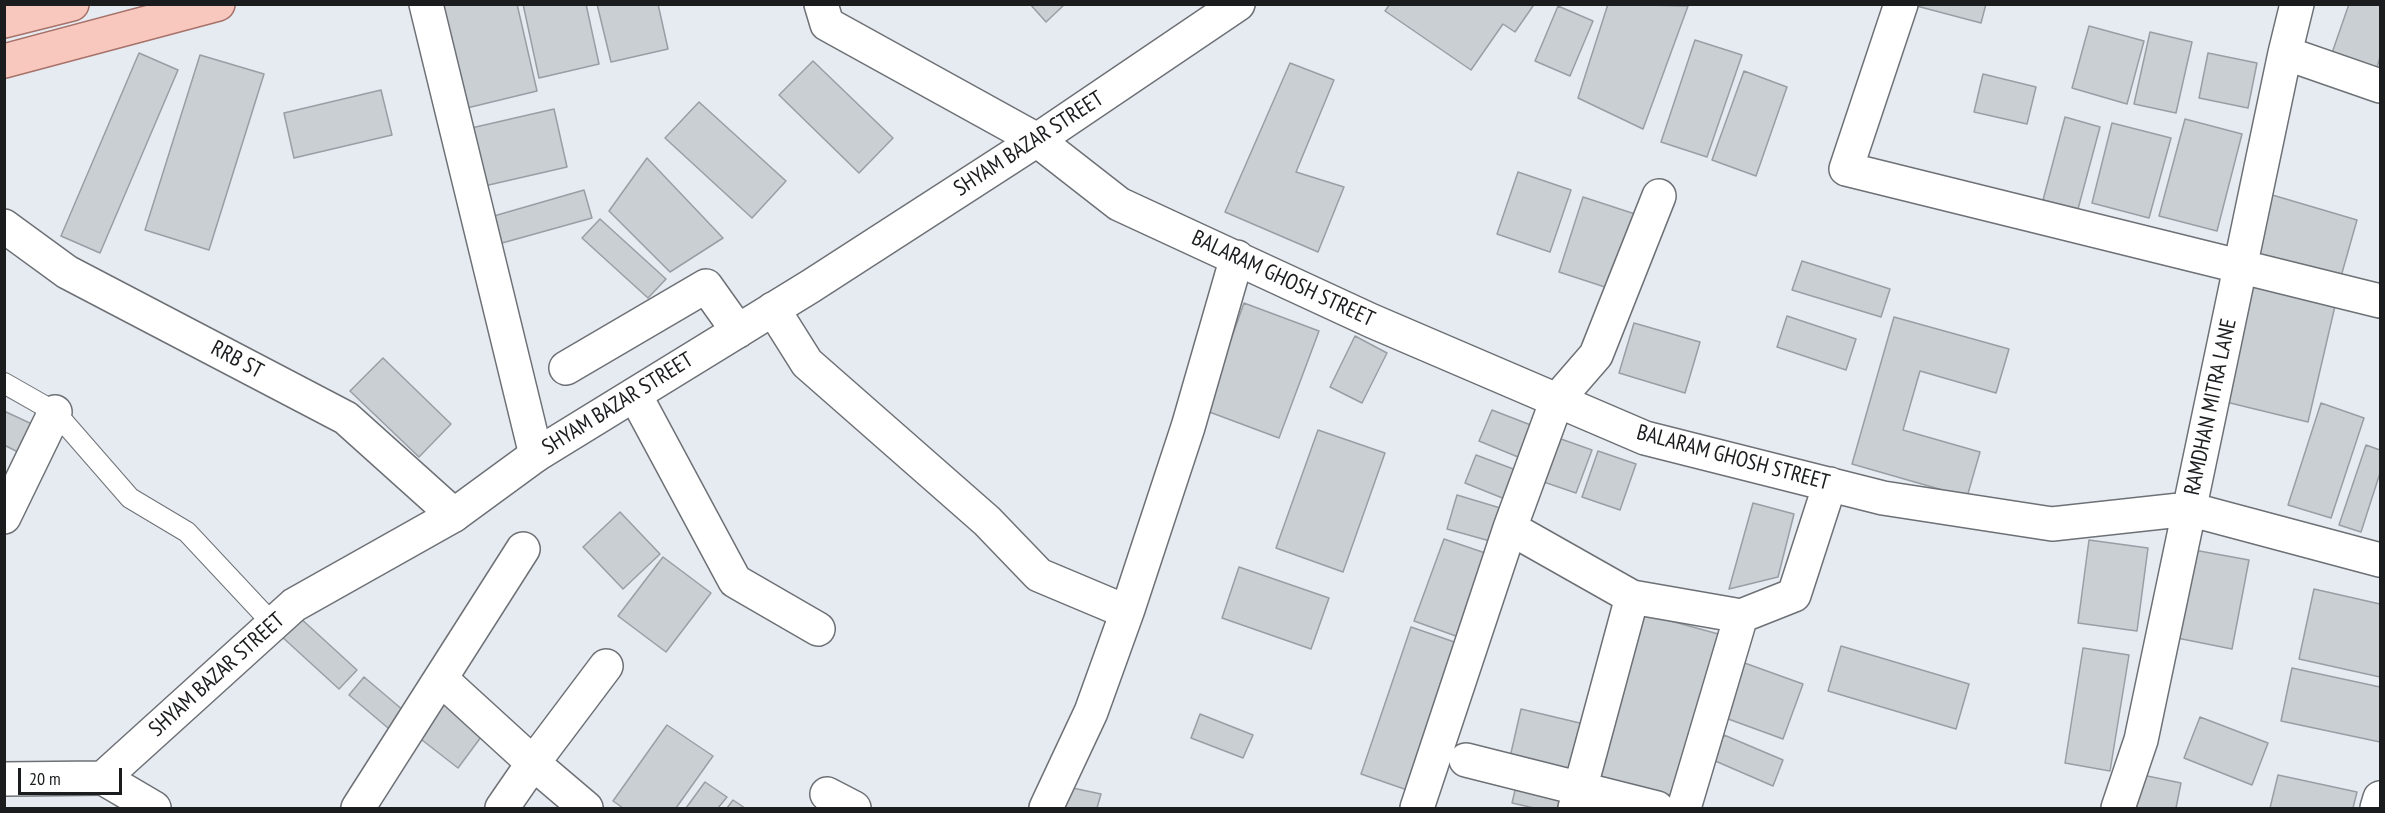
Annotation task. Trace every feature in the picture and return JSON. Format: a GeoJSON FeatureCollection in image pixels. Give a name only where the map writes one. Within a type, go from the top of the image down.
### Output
{"type":"FeatureCollection","features":[{"type":"Feature","properties":{"kind":"main road"},"geometry":{"type":"LineString","coordinates":[[4,61],[218,4]]}},
{"type":"Feature","properties":{"kind":"main road"},"geometry":{"type":"LineString","coordinates":[[4,21],[52,7]]}},
{"type":"Feature","properties":{"kind":"street"},"geometry":{"type":"LineString","coordinates":[[426,4],[536,455]]}},
{"type":"Feature","properties":{"kind":"street","name":"BALARAM GHOSH STREET"},"geometry":{"type":"LineString","coordinates":[[821,4],[827,24],[1037,140],[1119,204],[1372,321],[1645,438],[1883,498],[2052,524],[2189,509],[2380,560]]}},
{"type":"Feature","properties":{"kind":"street","name":"SHYAM BAZAR STREET"},"geometry":{"type":"LineString","coordinates":[[116,792],[273,624],[294,605],[454,515],[536,455],[773,309],[1037,140],[1238,4]]}},
{"type":"Feature","properties":{"kind":"street"},"geometry":{"type":"LineString","coordinates":[[1901,4],[1846,169],[2380,301]]}},
{"type":"Feature","properties":{"kind":"street","name":"RAMDHAN MITRA LANE"},"geometry":{"type":"LineString","coordinates":[[2118,808],[2141,740],[2297,4]]}},
{"type":"Feature","properties":{"kind":"street"},"geometry":{"type":"LineString","coordinates":[[2285,53],[2380,86]]}},
{"type":"Feature","properties":{"kind":"street"},"geometry":{"type":"LineString","coordinates":[[1417,808],[1510,528],[1557,400],[1596,355],[1659,196]]}},
{"type":"Feature","properties":{"kind":"street","name":"RRB ST"},"geometry":{"type":"LineString","coordinates":[[4,226],[68,272],[346,418],[454,515]]}},
{"type":"Feature","properties":{"kind":"street"},"geometry":{"type":"LineString","coordinates":[[1046,808],[1091,712],[1127,612],[1188,427],[1236,257]]}},
{"type":"Feature","properties":{"kind":"street"},"geometry":{"type":"LineString","coordinates":[[566,368],[706,286],[738,331]]}},
{"type":"Feature","properties":{"kind":"street"},"geometry":{"type":"LineString","coordinates":[[773,309],[807,363],[979,513],[1039,575],[1127,612]]}},
{"type":"Feature","properties":{"kind":"street"},"geometry":{"type":"LineString","coordinates":[[635,394],[735,581],[818,629]]}},
{"type":"Feature","properties":{"kind":"street"},"geometry":{"type":"LineString","coordinates":[[4,517],[55,412]]}},
{"type":"Feature","properties":{"kind":"street"},"geometry":{"type":"LineString","coordinates":[[1510,528],[1632,597],[1741,616],[1794,595],[1830,484]]}},
{"type":"Feature","properties":{"kind":"street"},"geometry":{"type":"LineString","coordinates":[[358,808],[523,549]]}},
{"type":"Feature","properties":{"kind":"street"},"geometry":{"type":"LineString","coordinates":[[1578,798],[1632,597]]}},
{"type":"Feature","properties":{"kind":"street"},"geometry":{"type":"LineString","coordinates":[[1684,808],[1741,616]]}},
{"type":"Feature","properties":{"kind":"street"},"geometry":{"type":"LineString","coordinates":[[502,808],[606,666]]}},
{"type":"Feature","properties":{"kind":"street"},"geometry":{"type":"LineString","coordinates":[[441,679],[586,808]]}},
{"type":"Feature","properties":{"kind":"street"},"geometry":{"type":"LineString","coordinates":[[1466,760],[1578,798],[1657,808]]}},
{"type":"Feature","properties":{"kind":"street"},"geometry":{"type":"LineString","coordinates":[[4,779],[116,792],[154,808]]}},
{"type":"Feature","properties":{"kind":"street"},"geometry":{"type":"LineString","coordinates":[[2377,808],[2380,798]]}},
{"type":"Feature","properties":{"kind":"lane"},"geometry":{"type":"LineString","coordinates":[[4,383],[55,412],[129,498],[187,532],[273,624]]}},
{"type":"Feature","properties":{"kind":"building"},"geometry":{"type":"Polygon","coordinates":[[[443,4],[517,4],[537,91],[467,108],[443,4]]]}},
{"type":"Feature","properties":{"kind":"building"},"geometry":{"type":"Polygon","coordinates":[[[523,4],[586,4],[599,64],[539,78],[523,4]]]}},
{"type":"Feature","properties":{"kind":"building"},"geometry":{"type":"Polygon","coordinates":[[[597,4],[658,4],[668,49],[611,62],[597,4]]]}},
{"type":"Feature","properties":{"kind":"building"},"geometry":{"type":"Polygon","coordinates":[[[1030,4],[1065,4],[1046,22],[1030,4]]]}},
{"type":"Feature","properties":{"kind":"building"},"geometry":{"type":"Polygon","coordinates":[[[1390,4],[1531,4],[1533,6],[1515,32],[1503,24],[1471,70],[1385,11],[1390,4]]]}},
{"type":"Feature","properties":{"kind":"building"},"geometry":{"type":"Polygon","coordinates":[[[1608,4],[1688,6],[1643,129],[1578,98],[1608,4]]]}},
{"type":"Feature","properties":{"kind":"building"},"geometry":{"type":"Polygon","coordinates":[[[1909,4],[1986,4],[1981,23],[1909,4]]]}},
{"type":"Feature","properties":{"kind":"building"},"geometry":{"type":"Polygon","coordinates":[[[2349,4],[2380,4],[2380,57],[2377,68],[2332,53],[2349,4]]]}},
{"type":"Feature","properties":{"kind":"building"},"geometry":{"type":"Polygon","coordinates":[[[1558,6],[1593,21],[1570,76],[1535,61],[1558,6]]]}},
{"type":"Feature","properties":{"kind":"building"},"geometry":{"type":"Polygon","coordinates":[[[2089,26],[2144,41],[2127,104],[2072,88],[2089,26]]]}},
{"type":"Feature","properties":{"kind":"building"},"geometry":{"type":"Polygon","coordinates":[[[2150,32],[2192,42],[2176,113],[2134,104],[2150,32]]]}},
{"type":"Feature","properties":{"kind":"building"},"geometry":{"type":"Polygon","coordinates":[[[1695,40],[1742,55],[1707,157],[1661,142],[1695,40]]]}},
{"type":"Feature","properties":{"kind":"building"},"geometry":{"type":"Polygon","coordinates":[[[139,53],[178,70],[100,253],[61,236],[139,53]]]}},
{"type":"Feature","properties":{"kind":"building"},"geometry":{"type":"Polygon","coordinates":[[[2208,53],[2257,63],[2248,108],[2199,98],[2208,53]]]}},
{"type":"Feature","properties":{"kind":"building"},"geometry":{"type":"Polygon","coordinates":[[[200,55],[264,74],[209,250],[145,230],[200,55]]]}},
{"type":"Feature","properties":{"kind":"building"},"geometry":{"type":"Polygon","coordinates":[[[813,61],[893,138],[859,173],[779,95],[813,61]]]}},
{"type":"Feature","properties":{"kind":"building"},"geometry":{"type":"Polygon","coordinates":[[[1290,63],[1334,80],[1296,172],[1344,187],[1318,252],[1225,212],[1290,63]]]}},
{"type":"Feature","properties":{"kind":"building"},"geometry":{"type":"Polygon","coordinates":[[[1744,71],[1787,87],[1756,176],[1712,160],[1744,71]]]}},
{"type":"Feature","properties":{"kind":"building"},"geometry":{"type":"Polygon","coordinates":[[[1983,74],[2036,87],[2027,124],[1974,112],[1983,74]]]}},
{"type":"Feature","properties":{"kind":"building"},"geometry":{"type":"Polygon","coordinates":[[[381,90],[392,135],[294,158],[284,113],[381,90]]]}},
{"type":"Feature","properties":{"kind":"building"},"geometry":{"type":"Polygon","coordinates":[[[699,102],[786,181],[752,218],[665,138],[699,102]]]}},
{"type":"Feature","properties":{"kind":"building"},"geometry":{"type":"Polygon","coordinates":[[[554,109],[567,167],[480,187],[467,129],[554,109]]]}},
{"type":"Feature","properties":{"kind":"building"},"geometry":{"type":"Polygon","coordinates":[[[2065,117],[2100,127],[2078,209],[2043,200],[2065,117]]]}},
{"type":"Feature","properties":{"kind":"building"},"geometry":{"type":"Polygon","coordinates":[[[2185,119],[2242,134],[2217,231],[2159,216],[2185,119]]]}},
{"type":"Feature","properties":{"kind":"building"},"geometry":{"type":"Polygon","coordinates":[[[2112,123],[2171,138],[2149,218],[2092,203],[2112,123]]]}},
{"type":"Feature","properties":{"kind":"building"},"geometry":{"type":"Polygon","coordinates":[[[647,158],[723,238],[670,272],[609,211],[647,158]]]}},
{"type":"Feature","properties":{"kind":"building"},"geometry":{"type":"Polygon","coordinates":[[[1518,172],[1571,190],[1550,252],[1497,234],[1518,172]]]}},
{"type":"Feature","properties":{"kind":"building"},"geometry":{"type":"Polygon","coordinates":[[[584,190],[592,218],[495,245],[487,218],[584,190]]]}},
{"type":"Feature","properties":{"kind":"building"},"geometry":{"type":"Polygon","coordinates":[[[2269,194],[2357,220],[2340,280],[2251,253],[2269,194]]]}},
{"type":"Feature","properties":{"kind":"building"},"geometry":{"type":"Polygon","coordinates":[[[1583,197],[1635,214],[1611,289],[1559,272],[1583,197]]]}},
{"type":"Feature","properties":{"kind":"building"},"geometry":{"type":"Polygon","coordinates":[[[600,219],[666,279],[648,298],[582,238],[600,219]]]}},
{"type":"Feature","properties":{"kind":"building"},"geometry":{"type":"Polygon","coordinates":[[[1802,261],[1890,289],[1881,317],[1792,290],[1802,261]]]}},
{"type":"Feature","properties":{"kind":"building"},"geometry":{"type":"Polygon","coordinates":[[[2249,286],[2335,306],[2308,422],[2222,401],[2249,286]]]}},
{"type":"Feature","properties":{"kind":"building"},"geometry":{"type":"Polygon","coordinates":[[[1244,303],[1319,331],[1279,438],[1196,407],[1224,359],[1244,303]]]}},
{"type":"Feature","properties":{"kind":"building"},"geometry":{"type":"Polygon","coordinates":[[[1787,316],[1856,339],[1846,370],[1777,347],[1787,316]]]}},
{"type":"Feature","properties":{"kind":"building"},"geometry":{"type":"Polygon","coordinates":[[[1894,317],[2009,349],[1996,393],[1920,371],[1903,430],[1980,452],[1967,497],[1852,464],[1894,317]]]}},
{"type":"Feature","properties":{"kind":"building"},"geometry":{"type":"Polygon","coordinates":[[[1634,323],[1700,342],[1685,393],[1619,373],[1634,323]]]}},
{"type":"Feature","properties":{"kind":"building"},"geometry":{"type":"Polygon","coordinates":[[[1355,336],[1387,353],[1362,403],[1330,387],[1355,336]]]}},
{"type":"Feature","properties":{"kind":"building"},"geometry":{"type":"Polygon","coordinates":[[[383,358],[451,424],[419,457],[350,391],[383,358]]]}},
{"type":"Feature","properties":{"kind":"building"},"geometry":{"type":"Polygon","coordinates":[[[2321,403],[2364,418],[2331,518],[2288,505],[2321,403]]]}},
{"type":"Feature","properties":{"kind":"building"},"geometry":{"type":"Polygon","coordinates":[[[1492,410],[1536,427],[1523,459],[1479,441],[1492,410]]]}},
{"type":"Feature","properties":{"kind":"building"},"geometry":{"type":"Polygon","coordinates":[[[4,411],[34,425],[20,453],[4,445],[4,411]]]}},
{"type":"Feature","properties":{"kind":"building"},"geometry":{"type":"Polygon","coordinates":[[[1318,430],[1385,453],[1343,572],[1276,548],[1318,430]]]}},
{"type":"Feature","properties":{"kind":"building"},"geometry":{"type":"Polygon","coordinates":[[[1547,434],[1592,450],[1576,493],[1532,478],[1547,434]]]}},
{"type":"Feature","properties":{"kind":"building"},"geometry":{"type":"Polygon","coordinates":[[[2366,445],[2380,450],[2380,473],[2361,532],[2339,525],[2366,445]]]}},
{"type":"Feature","properties":{"kind":"building"},"geometry":{"type":"Polygon","coordinates":[[[1598,451],[1636,464],[1620,510],[1582,497],[1598,451]]]}},
{"type":"Feature","properties":{"kind":"building"},"geometry":{"type":"Polygon","coordinates":[[[1476,455],[1516,470],[1505,499],[1465,483],[1476,455]]]}},
{"type":"Feature","properties":{"kind":"building"},"geometry":{"type":"Polygon","coordinates":[[[1457,495],[1507,510],[1497,543],[1447,529],[1457,495]]]}},
{"type":"Feature","properties":{"kind":"building"},"geometry":{"type":"Polygon","coordinates":[[[1753,503],[1794,514],[1778,577],[1729,589],[1753,503]]]}},
{"type":"Feature","properties":{"kind":"building"},"geometry":{"type":"Polygon","coordinates":[[[620,512],[660,554],[623,589],[583,547],[620,512]]]}},
{"type":"Feature","properties":{"kind":"building"},"geometry":{"type":"Polygon","coordinates":[[[1444,539],[1497,557],[1467,640],[1414,621],[1444,539]]]}},
{"type":"Feature","properties":{"kind":"building"},"geometry":{"type":"Polygon","coordinates":[[[2089,540],[2148,548],[2137,631],[2078,623],[2089,540]]]}},
{"type":"Feature","properties":{"kind":"building"},"geometry":{"type":"Polygon","coordinates":[[[2194,550],[2249,560],[2232,649],[2177,638],[2194,550]]]}},
{"type":"Feature","properties":{"kind":"building"},"geometry":{"type":"Polygon","coordinates":[[[663,557],[711,593],[666,652],[618,616],[663,557]]]}},
{"type":"Feature","properties":{"kind":"building"},"geometry":{"type":"Polygon","coordinates":[[[1239,567],[1329,598],[1311,649],[1222,618],[1239,567]]]}},
{"type":"Feature","properties":{"kind":"building"},"geometry":{"type":"Polygon","coordinates":[[[2314,589],[2380,604],[2380,677],[2299,659],[2314,589]]]}},
{"type":"Feature","properties":{"kind":"building"},"geometry":{"type":"Polygon","coordinates":[[[1638,612],[1722,635],[1676,797],[1592,774],[1638,612]]]}},
{"type":"Feature","properties":{"kind":"building"},"geometry":{"type":"Polygon","coordinates":[[[298,616],[357,670],[339,689],[280,635],[298,616]]]}},
{"type":"Feature","properties":{"kind":"building"},"geometry":{"type":"Polygon","coordinates":[[[1411,627],[1463,645],[1413,792],[1361,774],[1411,627]]]}},
{"type":"Feature","properties":{"kind":"building"},"geometry":{"type":"Polygon","coordinates":[[[1841,646],[1969,684],[1956,729],[1828,691],[1841,646]]]}},
{"type":"Feature","properties":{"kind":"building"},"geometry":{"type":"Polygon","coordinates":[[[2083,648],[2129,655],[2110,771],[2065,763],[2083,648]]]}},
{"type":"Feature","properties":{"kind":"building"},"geometry":{"type":"Polygon","coordinates":[[[1739,661],[1803,684],[1783,739],[1720,716],[1739,661]]]}},
{"type":"Feature","properties":{"kind":"building"},"geometry":{"type":"Polygon","coordinates":[[[2292,668],[2380,687],[2380,742],[2281,721],[2292,668]]]}},
{"type":"Feature","properties":{"kind":"building"},"geometry":{"type":"Polygon","coordinates":[[[364,677],[410,716],[394,733],[349,695],[364,677]]]}},
{"type":"Feature","properties":{"kind":"building"},"geometry":{"type":"Polygon","coordinates":[[[438,699],[484,733],[458,768],[413,733],[438,699]]]}},
{"type":"Feature","properties":{"kind":"building"},"geometry":{"type":"Polygon","coordinates":[[[1521,709],[1584,724],[1571,780],[1508,766],[1521,709]]]}},
{"type":"Feature","properties":{"kind":"building"},"geometry":{"type":"Polygon","coordinates":[[[1200,714],[1253,735],[1243,758],[1191,738],[1200,714]]]}},
{"type":"Feature","properties":{"kind":"building"},"geometry":{"type":"Polygon","coordinates":[[[2200,717],[2268,743],[2252,785],[2184,758],[2200,717]]]}},
{"type":"Feature","properties":{"kind":"building"},"geometry":{"type":"Polygon","coordinates":[[[667,725],[713,756],[676,808],[623,808],[613,801],[667,725]]]}},
{"type":"Feature","properties":{"kind":"building"},"geometry":{"type":"Polygon","coordinates":[[[1724,735],[1783,760],[1773,786],[1713,760],[1724,735]]]}},
{"type":"Feature","properties":{"kind":"building"},"geometry":{"type":"Polygon","coordinates":[[[2133,773],[2181,783],[2176,808],[2125,808],[2133,773]]]}},
{"type":"Feature","properties":{"kind":"building"},"geometry":{"type":"Polygon","coordinates":[[[2278,775],[2357,792],[2353,808],[2270,808],[2278,775]]]}},
{"type":"Feature","properties":{"kind":"building"},"geometry":{"type":"Polygon","coordinates":[[[1518,778],[1570,790],[1565,808],[1534,808],[1512,803],[1518,778]]]}},
{"type":"Feature","properties":{"kind":"building"},"geometry":{"type":"Polygon","coordinates":[[[705,782],[727,797],[718,808],[686,808],[705,782]]]}},
{"type":"Feature","properties":{"kind":"building"},"geometry":{"type":"Polygon","coordinates":[[[1068,787],[1101,794],[1097,808],[1063,808],[1068,787]]]}},
{"type":"Feature","properties":{"kind":"building"},"geometry":{"type":"Polygon","coordinates":[[[733,800],[745,808],[727,808],[733,800]]]}}]}
